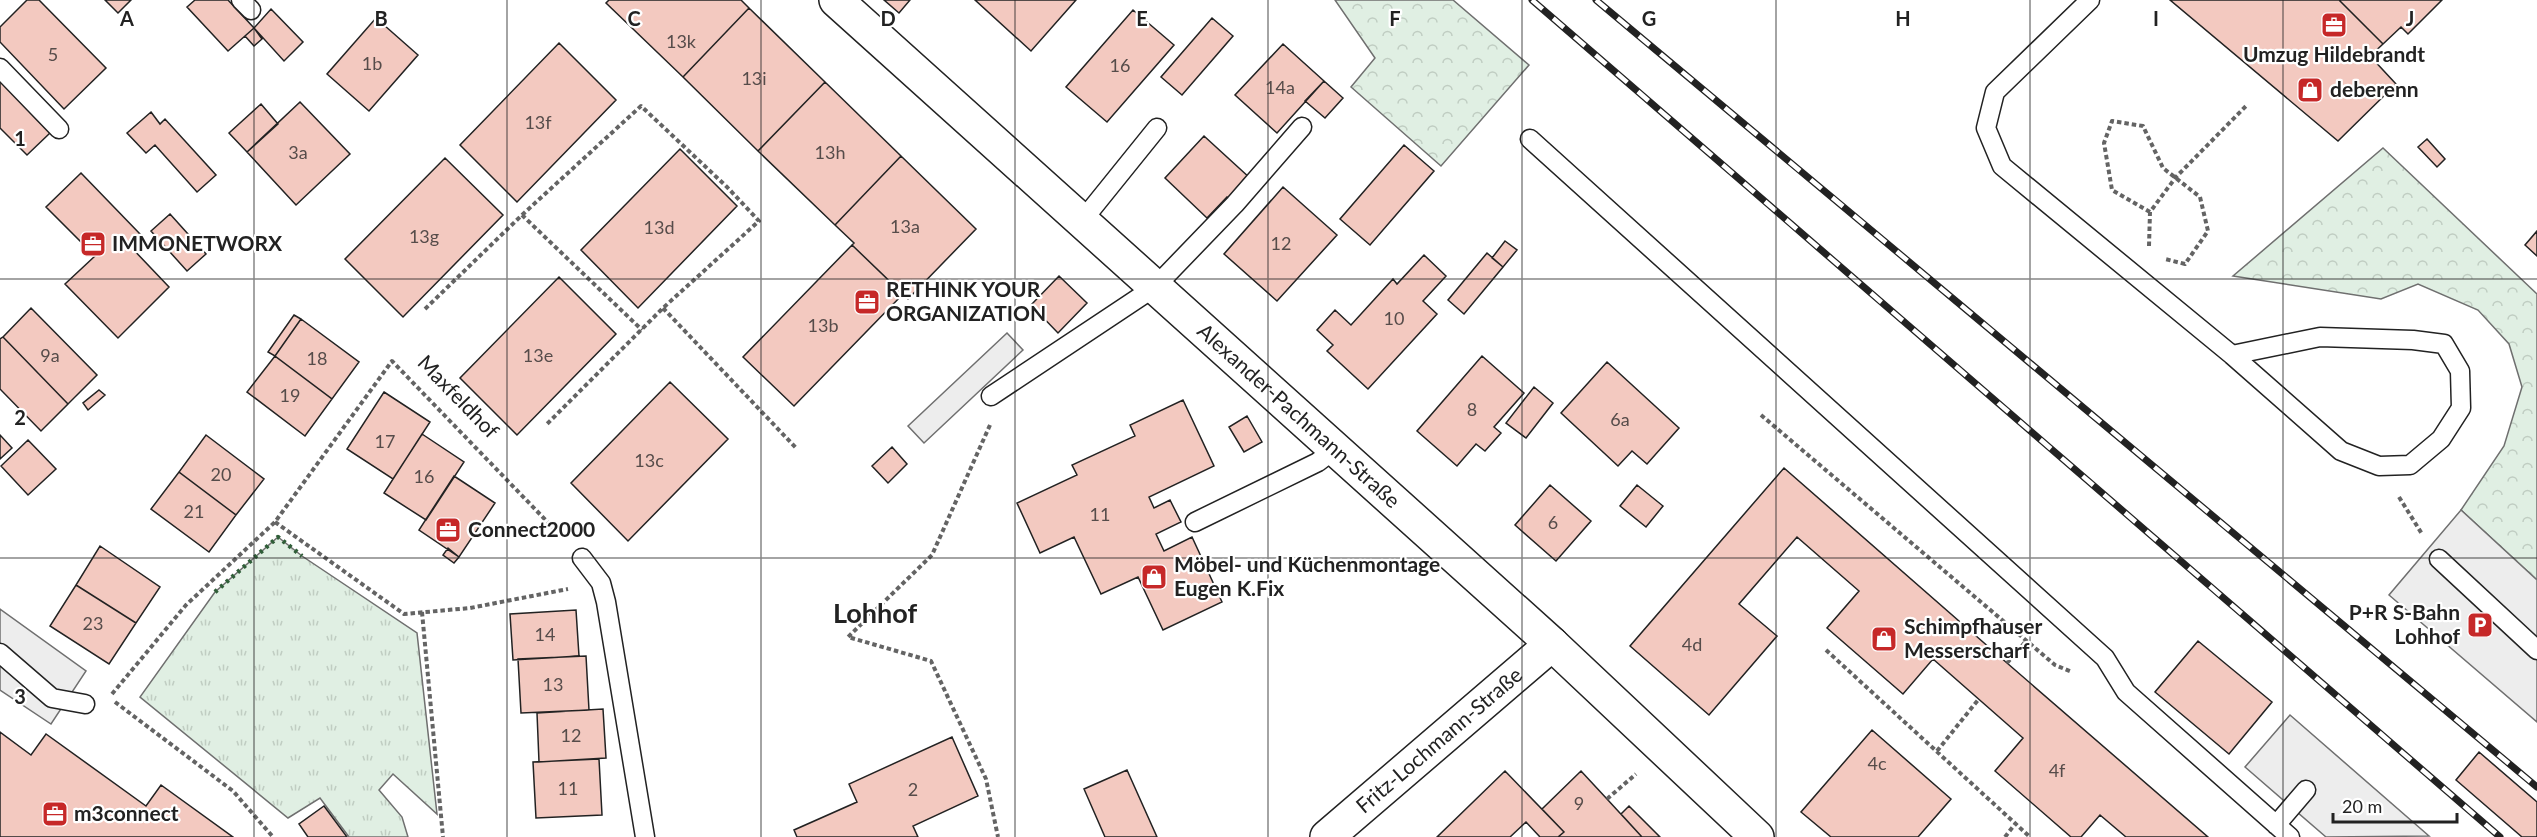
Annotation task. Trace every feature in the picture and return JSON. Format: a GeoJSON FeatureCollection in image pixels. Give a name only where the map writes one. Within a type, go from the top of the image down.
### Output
{"type":"FeatureCollection","features":[{"type":"Feature","properties":{"kind":"street","name":"Alexander-Pachmann-Straße"},"geometry":{"type":"LineString","coordinates":[[836,0],[1552,644],[1757,837]]}},
{"type":"Feature","properties":{"kind":"street","name":"Fritz-Lochmann-Straße"},"geometry":{"type":"LineString","coordinates":[[1326,837],[1552,644]]}},
{"type":"Feature","properties":{"kind":"lane"},"geometry":{"type":"LineString","coordinates":[[2090,0],[1995,92],[1986,128],[2002,166],[2232,355],[2341,451],[2379,466],[2410,465],[2441,439],[2462,408],[2460,371],[2444,345],[2413,339],[2320,338],[2232,355]]}},
{"type":"Feature","properties":{"kind":"lane"},"geometry":{"type":"LineString","coordinates":[[0,68],[59,129]]}},
{"type":"Feature","properties":{"kind":"lane"},"geometry":{"type":"LineString","coordinates":[[991,396],[1155,287],[1235,204],[1302,127]]}},
{"type":"Feature","properties":{"kind":"lane"},"geometry":{"type":"LineString","coordinates":[[1082,221],[1157,128]]}},
{"type":"Feature","properties":{"kind":"lane"},"geometry":{"type":"LineString","coordinates":[[1530,139],[2105,658],[2126,692],[2283,831],[2306,790]]}},
{"type":"Feature","properties":{"kind":"lane"},"geometry":{"type":"LineString","coordinates":[[1195,522],[1318,462],[1335,449]]}},
{"type":"Feature","properties":{"kind":"lane"},"geometry":{"type":"LineString","coordinates":[[582,558],[602,582],[645,837]]}},
{"type":"Feature","properties":{"kind":"lane"},"geometry":{"type":"LineString","coordinates":[[2439,559],[2537,650]]}},
{"type":"Feature","properties":{"kind":"lane"},"geometry":{"type":"LineString","coordinates":[[0,653],[52,698],[85,704]]}},
{"type":"Feature","properties":{"kind":"path"},"geometry":{"type":"LineString","coordinates":[[2149,255],[2150,212],[2176,177],[2247,105]]}},
{"type":"Feature","properties":{"kind":"path"},"geometry":{"type":"LineString","coordinates":[[425,309],[522,215],[641,106],[727,187],[759,221],[663,309],[547,424]]}},
{"type":"Feature","properties":{"kind":"path"},"geometry":{"type":"LineString","coordinates":[[2150,212],[2112,190],[2104,143],[2112,121],[2143,126],[2163,168],[2200,197],[2208,231],[2185,264],[2158,257]]}},
{"type":"Feature","properties":{"kind":"path"},"geometry":{"type":"LineString","coordinates":[[522,215],[642,330]]}},
{"type":"Feature","properties":{"kind":"path"},"geometry":{"type":"LineString","coordinates":[[663,309],[797,449]]}},
{"type":"Feature","properties":{"kind":"path","name":"Maxfeldhof"},"geometry":{"type":"LineString","coordinates":[[273,837],[233,791],[109,698],[186,605],[275,522],[392,362],[582,558]]}},
{"type":"Feature","properties":{"kind":"path"},"geometry":{"type":"LineString","coordinates":[[1761,415],[2055,665],[2126,692]]}},
{"type":"Feature","properties":{"kind":"path"},"geometry":{"type":"LineString","coordinates":[[992,421],[932,555],[848,638],[931,661],[986,779],[998,837]]}},
{"type":"Feature","properties":{"kind":"path"},"geometry":{"type":"LineString","coordinates":[[2379,466],[2439,559]]}},
{"type":"Feature","properties":{"kind":"path"},"geometry":{"type":"LineString","coordinates":[[275,522],[404,614],[470,608],[602,582]]}},
{"type":"Feature","properties":{"kind":"path"},"geometry":{"type":"LineString","coordinates":[[422,612],[443,837]]}},
{"type":"Feature","properties":{"kind":"path"},"geometry":{"type":"LineString","coordinates":[[2007,663],[2026,641]]}},
{"type":"Feature","properties":{"kind":"path"},"geometry":{"type":"LineString","coordinates":[[1826,650],[2030,837]]}},
{"type":"Feature","properties":{"kind":"path"},"geometry":{"type":"LineString","coordinates":[[1937,751],[1978,700]]}},
{"type":"Feature","properties":{"kind":"path"},"geometry":{"type":"LineString","coordinates":[[1607,799],[1640,771]]}},
{"type":"Feature","properties":{"kind":"path"},"geometry":{"type":"LineString","coordinates":[[2005,837],[2015,824]]}},
{"type":"Feature","properties":{"kind":"green space"},"geometry":{"type":"Polygon","coordinates":[[[1335,0],[1453,0],[1529,65],[1441,166],[1351,87],[1375,58],[1335,0]]]}},
{"type":"Feature","properties":{"kind":"green space"},"geometry":{"type":"Polygon","coordinates":[[[2383,148],[2537,294],[2537,580],[2461,510],[2504,446],[2522,387],[2509,344],[2478,310],[2418,284],[2381,299],[2233,276],[2383,148]]]}},
{"type":"Feature","properties":{"kind":"green space"},"geometry":{"type":"Polygon","coordinates":[[[278,537],[302,556],[417,633],[437,814],[393,774],[379,790],[402,817],[408,837],[349,837],[320,798],[288,818],[140,697],[215,592],[278,537]]]}},
{"type":"Feature","properties":{"kind":"shaded area"},"geometry":{"type":"Polygon","coordinates":[[[1007,333],[1023,350],[924,443],[908,426],[1007,333]]]}},
{"type":"Feature","properties":{"kind":"shaded area","name":"P+R S-Bahn Lohhof"},"geometry":{"type":"Polygon","coordinates":[[[2461,510],[2537,580],[2537,722],[2389,595],[2461,510]]]}},
{"type":"Feature","properties":{"kind":"shaded area"},"geometry":{"type":"Polygon","coordinates":[[[0,609],[86,671],[51,724],[0,690],[0,609]]]}},
{"type":"Feature","properties":{"kind":"shaded area"},"geometry":{"type":"Polygon","coordinates":[[[2290,715],[2429,836],[2326,837],[2245,767],[2290,715]]]}},
{"type":"Feature","properties":{"kind":"building"},"geometry":{"type":"Polygon","coordinates":[[[27,0],[39,0],[106,68],[64,109],[0,42],[0,27],[27,0]]]}},
{"type":"Feature","properties":{"kind":"building"},"geometry":{"type":"Polygon","coordinates":[[[105,0],[131,0],[118,13],[105,0]]]}},
{"type":"Feature","properties":{"kind":"building"},"geometry":{"type":"Polygon","coordinates":[[[195,0],[228,0],[254,28],[228,51],[187,7],[195,0]]]}},
{"type":"Feature","properties":{"kind":"building"},"geometry":{"type":"Polygon","coordinates":[[[609,0],[741,0],[749,8],[683,77],[606,3],[609,0]]]}},
{"type":"Feature","properties":{"kind":"building"},"geometry":{"type":"Polygon","coordinates":[[[884,0],[910,0],[899,13],[884,0]]]}},
{"type":"Feature","properties":{"kind":"building"},"geometry":{"type":"Polygon","coordinates":[[[975,0],[1076,0],[1031,51],[975,0]]]}},
{"type":"Feature","properties":{"kind":"building"},"geometry":{"type":"Polygon","coordinates":[[[2170,0],[2339,0],[2383,44],[2370,56],[2396,84],[2338,141],[2170,0]]]}},
{"type":"Feature","properties":{"kind":"building"},"geometry":{"type":"Polygon","coordinates":[[[2339,0],[2442,0],[2408,34],[2401,27],[2383,44],[2339,0]]]}},
{"type":"Feature","properties":{"kind":"building"},"geometry":{"type":"Polygon","coordinates":[[[749,8],[825,82],[758,151],[683,77],[749,8]]]}},
{"type":"Feature","properties":{"kind":"building"},"geometry":{"type":"Polygon","coordinates":[[[271,9],[303,42],[284,61],[254,28],[271,9]]]}},
{"type":"Feature","properties":{"kind":"building"},"geometry":{"type":"Polygon","coordinates":[[[1133,10],[1174,45],[1107,122],[1066,87],[1133,10]]]}},
{"type":"Feature","properties":{"kind":"building"},"geometry":{"type":"Polygon","coordinates":[[[376,18],[418,55],[369,111],[327,74],[376,18]]]}},
{"type":"Feature","properties":{"kind":"building"},"geometry":{"type":"Polygon","coordinates":[[[1212,18],[1233,36],[1182,95],[1161,77],[1212,18]]]}},
{"type":"Feature","properties":{"kind":"building"},"geometry":{"type":"Polygon","coordinates":[[[254,28],[262,39],[254,46],[245,36],[254,28]]]}},
{"type":"Feature","properties":{"kind":"building"},"geometry":{"type":"Polygon","coordinates":[[[559,43],[616,100],[517,202],[460,145],[559,43]]]}},
{"type":"Feature","properties":{"kind":"building"},"geometry":{"type":"Polygon","coordinates":[[[1283,44],[1324,81],[1277,133],[1235,95],[1283,44]]]}},
{"type":"Feature","properties":{"kind":"building"},"geometry":{"type":"Polygon","coordinates":[[[0,81],[50,133],[27,155],[0,128],[0,81]]]}},
{"type":"Feature","properties":{"kind":"building"},"geometry":{"type":"Polygon","coordinates":[[[1324,81],[1343,98],[1325,118],[1305,101],[1324,81]]]}},
{"type":"Feature","properties":{"kind":"building"},"geometry":{"type":"Polygon","coordinates":[[[825,82],[901,156],[835,225],[758,151],[825,82]]]}},
{"type":"Feature","properties":{"kind":"building"},"geometry":{"type":"Polygon","coordinates":[[[300,102],[350,154],[296,205],[247,152],[300,102]]]}},
{"type":"Feature","properties":{"kind":"building"},"geometry":{"type":"Polygon","coordinates":[[[261,104],[278,124],[247,152],[229,133],[261,104]]]}},
{"type":"Feature","properties":{"kind":"building"},"geometry":{"type":"Polygon","coordinates":[[[151,112],[160,124],[165,119],[216,175],[197,192],[155,145],[146,153],[127,133],[151,112]]]}},
{"type":"Feature","properties":{"kind":"building"},"geometry":{"type":"Polygon","coordinates":[[[1204,136],[1251,179],[1231,200],[1227,197],[1207,218],[1165,178],[1204,136]]]}},
{"type":"Feature","properties":{"kind":"building"},"geometry":{"type":"Polygon","coordinates":[[[2427,139],[2445,159],[2437,167],[2418,147],[2427,139]]]}},
{"type":"Feature","properties":{"kind":"building"},"geometry":{"type":"Polygon","coordinates":[[[1404,145],[1434,171],[1370,245],[1340,219],[1404,145]]]}},
{"type":"Feature","properties":{"kind":"building"},"geometry":{"type":"Polygon","coordinates":[[[680,149],[737,206],[638,308],[581,250],[680,149]]]}},
{"type":"Feature","properties":{"kind":"building"},"geometry":{"type":"Polygon","coordinates":[[[901,156],[976,229],[908,299],[852,245],[854,243],[835,225],[901,156]]]}},
{"type":"Feature","properties":{"kind":"building"},"geometry":{"type":"Polygon","coordinates":[[[445,158],[503,215],[403,317],[345,259],[445,158]]]}},
{"type":"Feature","properties":{"kind":"building"},"geometry":{"type":"Polygon","coordinates":[[[81,173],[140,234],[129,245],[169,287],[118,338],[65,284],[95,256],[46,207],[81,173]]]}},
{"type":"Feature","properties":{"kind":"building"},"geometry":{"type":"Polygon","coordinates":[[[1283,187],[1337,235],[1277,301],[1224,254],[1283,187]]]}},
{"type":"Feature","properties":{"kind":"building"},"geometry":{"type":"Polygon","coordinates":[[[170,214],[206,254],[187,271],[151,231],[170,214]]]}},
{"type":"Feature","properties":{"kind":"building"},"geometry":{"type":"Polygon","coordinates":[[[2537,231],[2537,256],[2525,245],[2537,231]]]}},
{"type":"Feature","properties":{"kind":"building"},"geometry":{"type":"Polygon","coordinates":[[[1505,241],[1517,250],[1503,267],[1492,258],[1505,241]]]}},
{"type":"Feature","properties":{"kind":"building"},"geometry":{"type":"Polygon","coordinates":[[[852,245],[903,294],[794,406],[743,357],[852,245]]]}},
{"type":"Feature","properties":{"kind":"building"},"geometry":{"type":"Polygon","coordinates":[[[1487,253],[1503,267],[1464,314],[1448,300],[1487,253]]]}},
{"type":"Feature","properties":{"kind":"building"},"geometry":{"type":"Polygon","coordinates":[[[1424,255],[1446,276],[1423,301],[1437,314],[1368,389],[1327,351],[1333,345],[1317,330],[1335,310],[1351,325],[1393,279],[1397,284],[1424,255]]]}},
{"type":"Feature","properties":{"kind":"building"},"geometry":{"type":"Polygon","coordinates":[[[1059,276],[1087,303],[1058,333],[1031,305],[1059,276]]]}},
{"type":"Feature","properties":{"kind":"building"},"geometry":{"type":"Polygon","coordinates":[[[559,277],[616,334],[517,435],[460,378],[559,277]]]}},
{"type":"Feature","properties":{"kind":"building"},"geometry":{"type":"Polygon","coordinates":[[[31,308],[97,375],[68,404],[3,337],[31,308]]]}},
{"type":"Feature","properties":{"kind":"building"},"geometry":{"type":"Polygon","coordinates":[[[294,315],[301,319],[275,356],[268,352],[294,315]]]}},
{"type":"Feature","properties":{"kind":"building"},"geometry":{"type":"Polygon","coordinates":[[[301,319],[359,362],[332,399],[275,356],[301,319]]]}},
{"type":"Feature","properties":{"kind":"building"},"geometry":{"type":"Polygon","coordinates":[[[3,337],[68,404],[41,431],[0,389],[0,339],[3,337]]]}},
{"type":"Feature","properties":{"kind":"building"},"geometry":{"type":"Polygon","coordinates":[[[275,356],[332,399],[305,436],[247,392],[275,356]]]}},
{"type":"Feature","properties":{"kind":"building"},"geometry":{"type":"Polygon","coordinates":[[[1482,356],[1524,393],[1494,427],[1501,433],[1485,451],[1476,444],[1457,466],[1417,431],[1482,356]]]}},
{"type":"Feature","properties":{"kind":"building"},"geometry":{"type":"Polygon","coordinates":[[[1607,362],[1679,428],[1647,464],[1632,451],[1618,466],[1561,413],[1607,362]]]}},
{"type":"Feature","properties":{"kind":"building"},"geometry":{"type":"Polygon","coordinates":[[[670,382],[728,439],[628,541],[571,483],[670,382]]]}},
{"type":"Feature","properties":{"kind":"building"},"geometry":{"type":"Polygon","coordinates":[[[1534,387],[1553,403],[1526,438],[1506,423],[1534,387]]]}},
{"type":"Feature","properties":{"kind":"building"},"geometry":{"type":"Polygon","coordinates":[[[99,390],[105,395],[88,410],[83,403],[99,390]]]}},
{"type":"Feature","properties":{"kind":"building"},"geometry":{"type":"Polygon","coordinates":[[[384,392],[430,422],[393,479],[347,449],[384,392]]]}},
{"type":"Feature","properties":{"kind":"building"},"geometry":{"type":"Polygon","coordinates":[[[1183,400],[1214,466],[1149,497],[1154,508],[1170,500],[1181,522],[1156,534],[1164,551],[1192,537],[1222,602],[1163,630],[1138,577],[1101,594],[1074,537],[1040,553],[1017,503],[1077,475],[1072,465],[1135,436],[1130,425],[1183,400]]]}},
{"type":"Feature","properties":{"kind":"building"},"geometry":{"type":"Polygon","coordinates":[[[1247,416],[1262,442],[1244,452],[1229,427],[1247,416]]]}},
{"type":"Feature","properties":{"kind":"building"},"geometry":{"type":"Polygon","coordinates":[[[422,434],[464,462],[426,520],[384,493],[422,434]]]}},
{"type":"Feature","properties":{"kind":"building"},"geometry":{"type":"Polygon","coordinates":[[[0,435],[12,448],[0,459],[0,435]]]}},
{"type":"Feature","properties":{"kind":"building"},"geometry":{"type":"Polygon","coordinates":[[[206,435],[264,479],[236,515],[179,472],[206,435]]]}},
{"type":"Feature","properties":{"kind":"building"},"geometry":{"type":"Polygon","coordinates":[[[28,440],[56,469],[28,495],[1,466],[28,440]]]}},
{"type":"Feature","properties":{"kind":"building"},"geometry":{"type":"Polygon","coordinates":[[[892,447],[907,464],[888,483],[872,466],[892,447]]]}},
{"type":"Feature","properties":{"kind":"building"},"geometry":{"type":"Polygon","coordinates":[[[1784,468],[2208,837],[2126,837],[2100,815],[2081,837],[2071,837],[1995,771],[2023,738],[1933,659],[1903,694],[1827,628],[1859,591],[1797,537],[1739,604],[1777,636],[1709,715],[1630,646],[1784,468]]]}},
{"type":"Feature","properties":{"kind":"building"},"geometry":{"type":"Polygon","coordinates":[[[179,472],[236,515],[209,552],[151,509],[179,472]]]}},
{"type":"Feature","properties":{"kind":"building"},"geometry":{"type":"Polygon","coordinates":[[[454,476],[495,503],[459,557],[419,530],[454,476]]]}},
{"type":"Feature","properties":{"kind":"building"},"geometry":{"type":"Polygon","coordinates":[[[1550,485],[1591,521],[1556,561],[1515,525],[1550,485]]]}},
{"type":"Feature","properties":{"kind":"building"},"geometry":{"type":"Polygon","coordinates":[[[1637,485],[1663,506],[1646,527],[1620,506],[1637,485]]]}},
{"type":"Feature","properties":{"kind":"building"},"geometry":{"type":"Polygon","coordinates":[[[100,546],[160,587],[136,623],[76,585],[100,546]]]}},
{"type":"Feature","properties":{"kind":"building"},"geometry":{"type":"Polygon","coordinates":[[[448,548],[459,557],[454,563],[443,555],[448,548]]]}},
{"type":"Feature","properties":{"kind":"building"},"geometry":{"type":"Polygon","coordinates":[[[76,585],[136,623],[109,664],[50,626],[76,585]]]}},
{"type":"Feature","properties":{"kind":"building"},"geometry":{"type":"Polygon","coordinates":[[[576,610],[579,656],[513,660],[510,614],[576,610]]]}},
{"type":"Feature","properties":{"kind":"building"},"geometry":{"type":"Polygon","coordinates":[[[2198,641],[2272,702],[2229,754],[2155,692],[2198,641]]]}},
{"type":"Feature","properties":{"kind":"building"},"geometry":{"type":"Polygon","coordinates":[[[586,656],[589,710],[521,713],[518,659],[586,656]]]}},
{"type":"Feature","properties":{"kind":"building"},"geometry":{"type":"Polygon","coordinates":[[[603,709],[606,758],[539,762],[537,713],[603,709]]]}},
{"type":"Feature","properties":{"kind":"building"},"geometry":{"type":"Polygon","coordinates":[[[1872,730],[1951,799],[1918,837],[1831,837],[1801,812],[1872,730]]]}},
{"type":"Feature","properties":{"kind":"building"},"geometry":{"type":"Polygon","coordinates":[[[0,732],[31,755],[46,734],[146,806],[161,785],[233,837],[0,837],[0,732]]]}},
{"type":"Feature","properties":{"kind":"building"},"geometry":{"type":"Polygon","coordinates":[[[952,737],[978,796],[913,826],[918,837],[797,837],[794,830],[857,802],[849,784],[952,737]]]}},
{"type":"Feature","properties":{"kind":"building"},"geometry":{"type":"Polygon","coordinates":[[[2479,752],[2537,802],[2537,837],[2522,837],[2456,780],[2479,752]]]}},
{"type":"Feature","properties":{"kind":"building"},"geometry":{"type":"Polygon","coordinates":[[[599,759],[602,815],[536,818],[533,762],[599,759]]]}},
{"type":"Feature","properties":{"kind":"building"},"geometry":{"type":"Polygon","coordinates":[[[1127,770],[1157,837],[1105,837],[1084,789],[1127,770]]]}},
{"type":"Feature","properties":{"kind":"building"},"geometry":{"type":"Polygon","coordinates":[[[1505,771],[1564,832],[1558,837],[1540,837],[1526,822],[1510,837],[1437,837],[1505,771]]]}},
{"type":"Feature","properties":{"kind":"building"},"geometry":{"type":"Polygon","coordinates":[[[1581,771],[1642,837],[1558,837],[1564,832],[1542,809],[1581,771]]]}},
{"type":"Feature","properties":{"kind":"building"},"geometry":{"type":"Polygon","coordinates":[[[324,806],[347,837],[308,837],[299,824],[324,806]]]}},
{"type":"Feature","properties":{"kind":"building"},"geometry":{"type":"Polygon","coordinates":[[[1629,806],[1660,837],[1642,837],[1621,814],[1629,806]]]}},
{"type":"Feature","properties":{"kind":"railway"},"geometry":{"type":"LineString","coordinates":[[1532,0],[2500,837]]}},
{"type":"Feature","properties":{"kind":"railway"},"geometry":{"type":"LineString","coordinates":[[1596,0],[2537,787]]}},
{"type":"Feature","properties":{"kind":"hedge"},"geometry":{"type":"LineString","coordinates":[[215,592],[278,537],[302,556]]}},
{"type":"Feature","properties":{"kind":"place","name":"Umzug Hildebrandt"},"geometry":{"type":"Point","coordinates":[2334,25]}},
{"type":"Feature","properties":{"kind":"place","name":"deberenn"},"geometry":{"type":"Point","coordinates":[2310,90]}},
{"type":"Feature","properties":{"kind":"place","name":"IMMONETWORX"},"geometry":{"type":"Point","coordinates":[93,244]}},
{"type":"Feature","properties":{"kind":"place","name":"RETHINK YOUR ORGANIZATION"},"geometry":{"type":"Point","coordinates":[867,302]}},
{"type":"Feature","properties":{"kind":"place","name":"Connect2000"},"geometry":{"type":"Point","coordinates":[448,530]}},
{"type":"Feature","properties":{"kind":"place","name":"Möbel- und Küchenmontage Eugen K.Fix"},"geometry":{"type":"Point","coordinates":[1154,577]}},
{"type":"Feature","properties":{"kind":"place","name":"P+R S-Bahn Lohhof"},"geometry":{"type":"Point","coordinates":[2480,625]}},
{"type":"Feature","properties":{"kind":"place","name":"Schimpfhauser Messerscharf"},"geometry":{"type":"Point","coordinates":[1884,639]}},
{"type":"Feature","properties":{"kind":"place","name":"m3connect"},"geometry":{"type":"Point","coordinates":[55,814]}},
{"type":"Feature","properties":{"kind":"district","name":"Lohhof"},"geometry":{"type":"Point","coordinates":[875,614]}}]}
